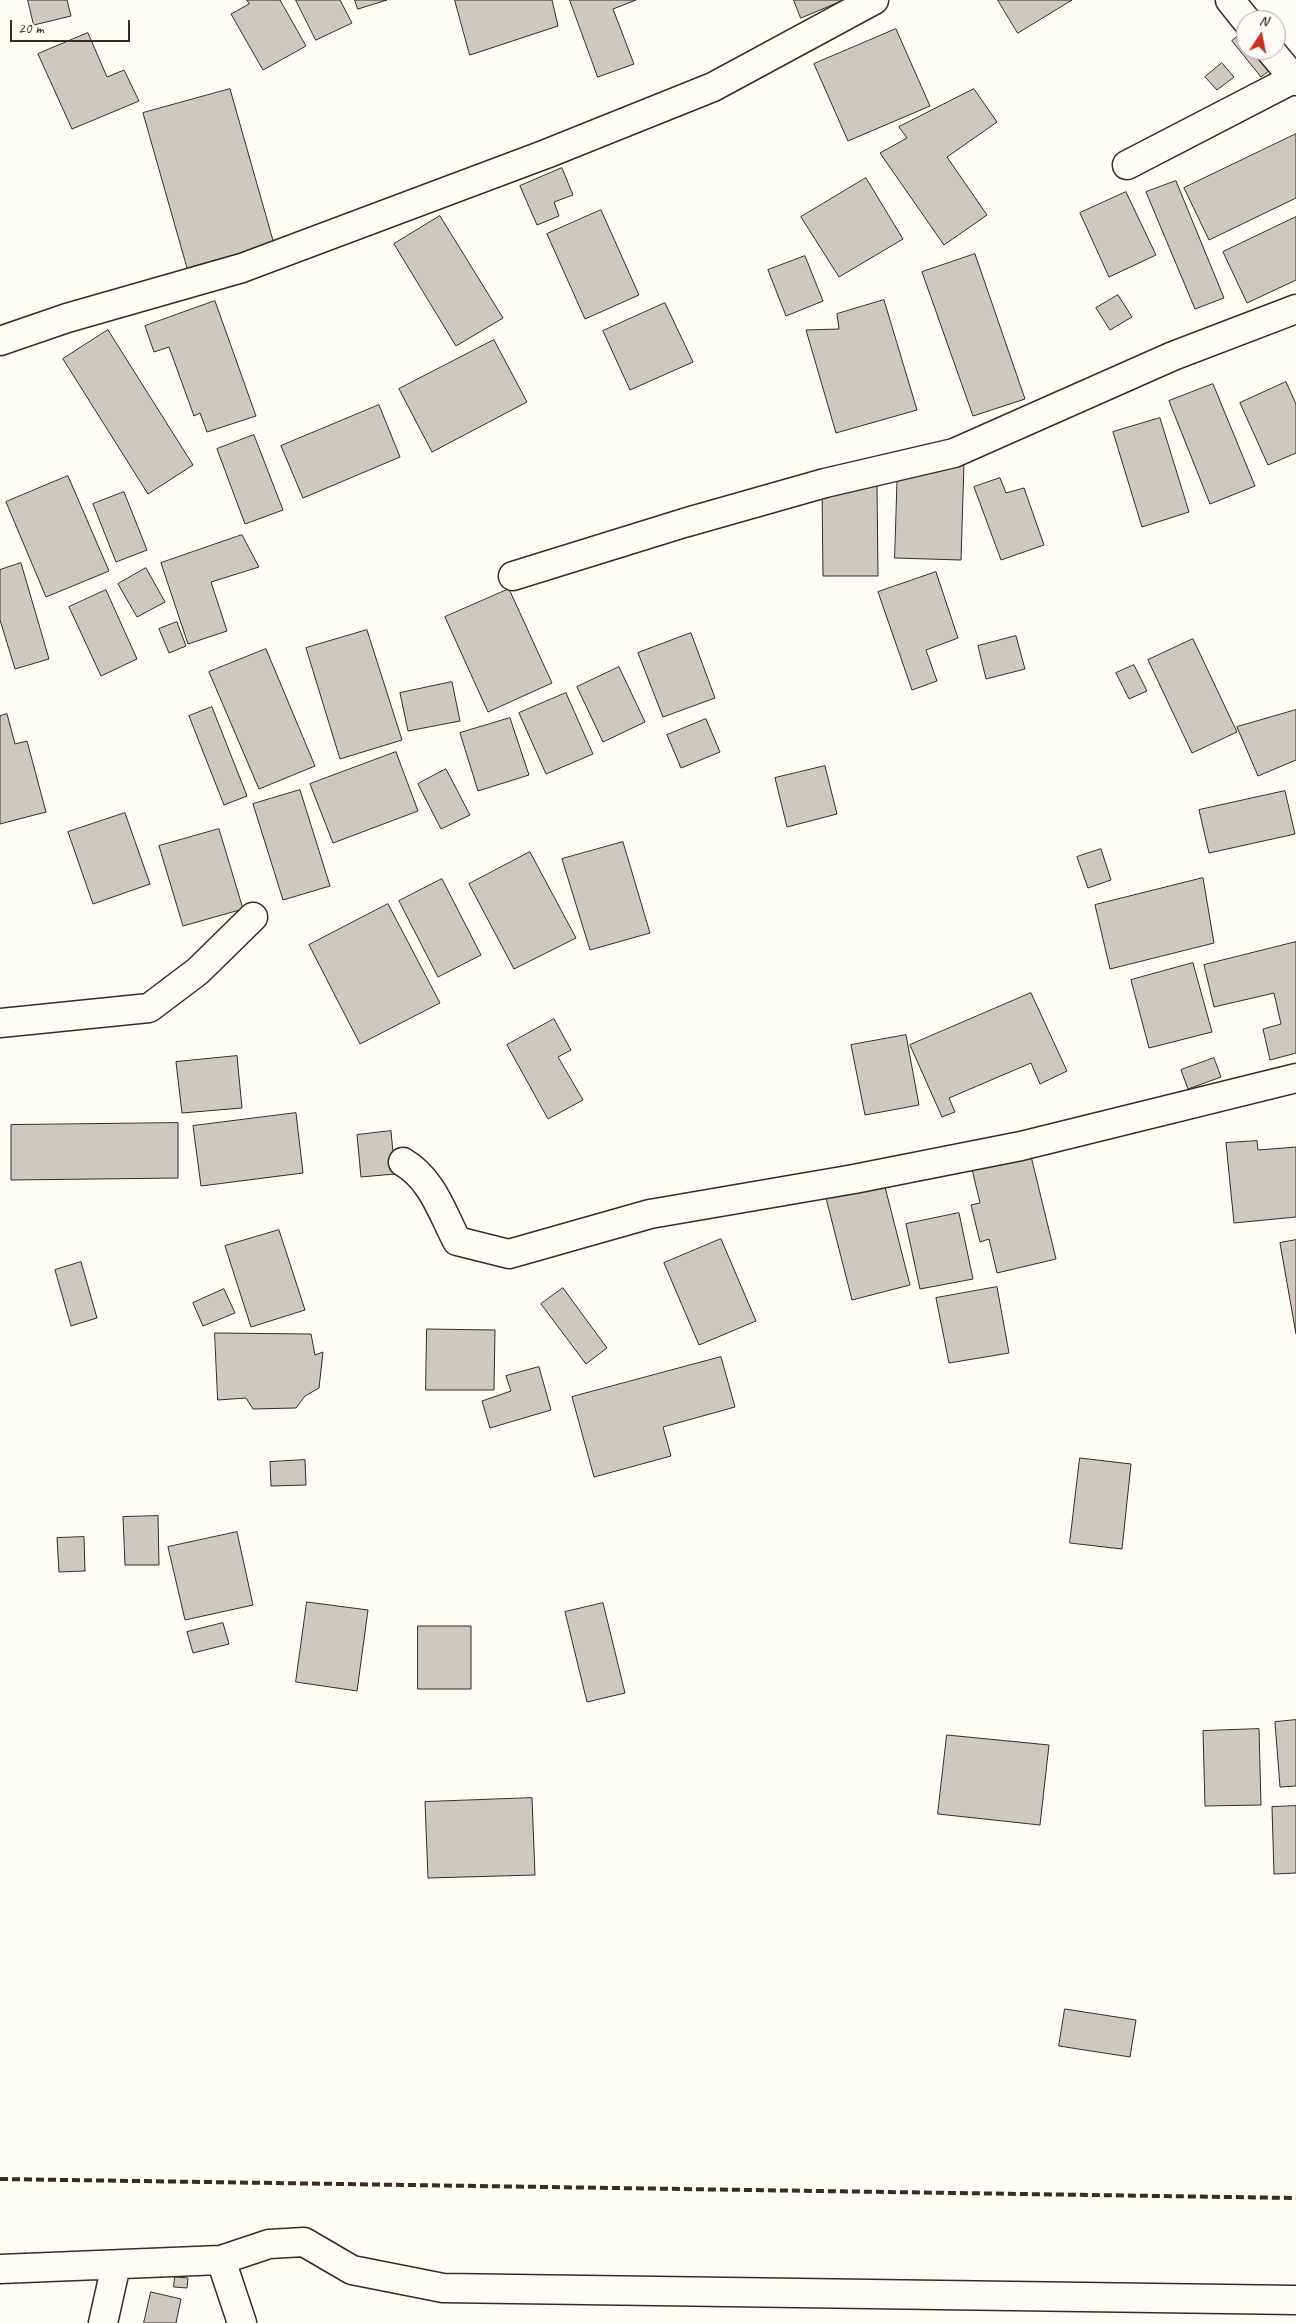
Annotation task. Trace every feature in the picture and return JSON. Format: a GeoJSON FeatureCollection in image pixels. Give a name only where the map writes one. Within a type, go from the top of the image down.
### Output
{"type":"FeatureCollection","features":[{"type":"Feature","properties":{"kind":"street"},"geometry":{"type":"LineString","coordinates":[[0,341],[67,318],[242,268],[546,154],[713,87],[874,0]]}},
{"type":"Feature","properties":{"kind":"street"},"geometry":{"type":"LineString","coordinates":[[1230,0],[1238,10]]}},
{"type":"Feature","properties":{"kind":"street"},"geometry":{"type":"LineString","coordinates":[[1127,165],[1295,80],[1278,60]]}},
{"type":"Feature","properties":{"kind":"street"},"geometry":{"type":"LineString","coordinates":[[514,576],[684,523],[825,483],[954,453],[1173,356],[1296,309]]}},
{"type":"Feature","properties":{"kind":"street"},"geometry":{"type":"LineString","coordinates":[[0,1023],[149,1008],[198,971],[253,917]]}},
{"type":"Feature","properties":{"kind":"street"},"geometry":{"type":"LineString","coordinates":[[403,1162],[413,1168],[430,1185],[456,1241],[509,1254],[650,1214],[854,1179],[1021,1146],[1296,1078]]}},
{"type":"Feature","properties":{"kind":"street"},"geometry":{"type":"LineString","coordinates":[[0,2268],[221,2260],[269,2244],[304,2242],[352,2270],[443,2288],[1296,2300]]}},
{"type":"Feature","properties":{"kind":"street"},"geometry":{"type":"LineString","coordinates":[[221,2260],[242,2323]]}},
{"type":"Feature","properties":{"kind":"street"},"geometry":{"type":"LineString","coordinates":[[103,2323],[116,2264]]}},
{"type":"Feature","properties":{"kind":"building"},"geometry":{"type":"Polygon","coordinates":[[[28,0],[67,0],[71,16],[34,25],[28,0]]]}},
{"type":"Feature","properties":{"kind":"building"},"geometry":{"type":"Polygon","coordinates":[[[247,0],[280,0],[306,46],[263,70],[231,14],[249,4],[247,0]]]}},
{"type":"Feature","properties":{"kind":"building"},"geometry":{"type":"Polygon","coordinates":[[[296,0],[340,0],[352,23],[316,40],[296,0]]]}},
{"type":"Feature","properties":{"kind":"building"},"geometry":{"type":"Polygon","coordinates":[[[355,0],[387,0],[358,9],[355,0]]]}},
{"type":"Feature","properties":{"kind":"building"},"geometry":{"type":"Polygon","coordinates":[[[455,0],[552,0],[558,26],[470,55],[455,0]]]}},
{"type":"Feature","properties":{"kind":"building"},"geometry":{"type":"Polygon","coordinates":[[[570,0],[636,0],[613,9],[634,64],[598,77],[570,0]]]}},
{"type":"Feature","properties":{"kind":"building"},"geometry":{"type":"Polygon","coordinates":[[[794,0],[844,0],[801,18],[794,0]]]}},
{"type":"Feature","properties":{"kind":"building"},"geometry":{"type":"Polygon","coordinates":[[[998,0],[1072,0],[1018,33],[998,0]]]}},
{"type":"Feature","properties":{"kind":"building"},"geometry":{"type":"Polygon","coordinates":[[[896,29],[930,106],[848,141],[814,64],[896,29]]]}},
{"type":"Feature","properties":{"kind":"building"},"geometry":{"type":"Polygon","coordinates":[[[88,33],[107,77],[124,70],[139,101],[72,129],[38,54],[88,33]]]}},
{"type":"Feature","properties":{"kind":"building"},"geometry":{"type":"Polygon","coordinates":[[[1236,38],[1236,46],[1232,41],[1236,38]]]}},
{"type":"Feature","properties":{"kind":"building"},"geometry":{"type":"Polygon","coordinates":[[[1247,60],[1262,60],[1270,70],[1261,77],[1247,60]]]}},
{"type":"Feature","properties":{"kind":"building"},"geometry":{"type":"Polygon","coordinates":[[[1222,63],[1234,77],[1217,90],[1205,77],[1222,63]]]}},
{"type":"Feature","properties":{"kind":"building"},"geometry":{"type":"Polygon","coordinates":[[[230,89],[274,244],[187,268],[143,113],[230,89]]]}},
{"type":"Feature","properties":{"kind":"building"},"geometry":{"type":"Polygon","coordinates":[[[974,89],[997,122],[947,157],[987,215],[944,245],[880,153],[907,138],[899,127],[974,89]]]}},
{"type":"Feature","properties":{"kind":"building"},"geometry":{"type":"Polygon","coordinates":[[[1296,134],[1296,198],[1209,240],[1184,188],[1296,134]]]}},
{"type":"Feature","properties":{"kind":"building"},"geometry":{"type":"Polygon","coordinates":[[[562,168],[573,195],[554,202],[559,216],[537,225],[520,186],[562,168]]]}},
{"type":"Feature","properties":{"kind":"building"},"geometry":{"type":"Polygon","coordinates":[[[866,178],[903,239],[839,277],[801,217],[866,178]]]}},
{"type":"Feature","properties":{"kind":"building"},"geometry":{"type":"Polygon","coordinates":[[[1176,181],[1224,298],[1195,309],[1146,192],[1176,181]]]}},
{"type":"Feature","properties":{"kind":"building"},"geometry":{"type":"Polygon","coordinates":[[[1126,192],[1156,255],[1109,277],[1080,213],[1126,192]]]}},
{"type":"Feature","properties":{"kind":"building"},"geometry":{"type":"Polygon","coordinates":[[[601,210],[639,295],[585,319],[547,234],[601,210]]]}},
{"type":"Feature","properties":{"kind":"building"},"geometry":{"type":"Polygon","coordinates":[[[440,216],[503,318],[456,346],[394,244],[440,216]]]}},
{"type":"Feature","properties":{"kind":"building"},"geometry":{"type":"Polygon","coordinates":[[[1296,217],[1296,280],[1247,303],[1223,252],[1296,217]]]}},
{"type":"Feature","properties":{"kind":"building"},"geometry":{"type":"Polygon","coordinates":[[[975,254],[1025,399],[973,416],[922,272],[975,254]]]}},
{"type":"Feature","properties":{"kind":"building"},"geometry":{"type":"Polygon","coordinates":[[[805,256],[823,301],[786,316],[768,270],[805,256]]]}},
{"type":"Feature","properties":{"kind":"building"},"geometry":{"type":"Polygon","coordinates":[[[1118,295],[1132,317],[1110,330],[1096,308],[1118,295]]]}},
{"type":"Feature","properties":{"kind":"building"},"geometry":{"type":"Polygon","coordinates":[[[884,300],[917,410],[836,433],[806,330],[839,329],[837,314],[884,300]]]}},
{"type":"Feature","properties":{"kind":"building"},"geometry":{"type":"Polygon","coordinates":[[[215,301],[256,416],[207,432],[200,413],[194,416],[169,347],[154,352],[145,326],[215,301]]]}},
{"type":"Feature","properties":{"kind":"building"},"geometry":{"type":"Polygon","coordinates":[[[665,303],[693,362],[630,390],[603,331],[665,303]]]}},
{"type":"Feature","properties":{"kind":"building"},"geometry":{"type":"Polygon","coordinates":[[[108,330],[193,465],[148,494],[63,359],[108,330]]]}},
{"type":"Feature","properties":{"kind":"building"},"geometry":{"type":"Polygon","coordinates":[[[494,340],[527,402],[432,452],[399,389],[494,340]]]}},
{"type":"Feature","properties":{"kind":"building"},"geometry":{"type":"Polygon","coordinates":[[[1286,382],[1296,404],[1296,453],[1268,465],[1240,403],[1286,382]]]}},
{"type":"Feature","properties":{"kind":"building"},"geometry":{"type":"Polygon","coordinates":[[[1213,384],[1255,486],[1210,504],[1169,401],[1213,384]]]}},
{"type":"Feature","properties":{"kind":"building"},"geometry":{"type":"Polygon","coordinates":[[[379,405],[400,457],[303,498],[281,446],[379,405]]]}},
{"type":"Feature","properties":{"kind":"building"},"geometry":{"type":"Polygon","coordinates":[[[1160,418],[1189,512],[1142,527],[1113,432],[1160,418]]]}},
{"type":"Feature","properties":{"kind":"building"},"geometry":{"type":"Polygon","coordinates":[[[254,435],[283,510],[245,524],[217,449],[254,435]]]}},
{"type":"Feature","properties":{"kind":"building"},"geometry":{"type":"Polygon","coordinates":[[[898,462],[964,463],[961,560],[895,558],[898,462]]]}},
{"type":"Feature","properties":{"kind":"building"},"geometry":{"type":"Polygon","coordinates":[[[68,476],[109,571],[46,597],[6,502],[68,476]]]}},
{"type":"Feature","properties":{"kind":"building"},"geometry":{"type":"Polygon","coordinates":[[[1000,478],[1006,493],[1024,488],[1044,545],[1001,560],[974,487],[1000,478]]]}},
{"type":"Feature","properties":{"kind":"building"},"geometry":{"type":"Polygon","coordinates":[[[877,486],[878,576],[823,576],[822,487],[877,486]]]}},
{"type":"Feature","properties":{"kind":"building"},"geometry":{"type":"Polygon","coordinates":[[[124,492],[147,550],[116,562],[93,504],[124,492]]]}},
{"type":"Feature","properties":{"kind":"building"},"geometry":{"type":"Polygon","coordinates":[[[242,535],[259,567],[211,582],[227,631],[188,644],[161,563],[242,535]]]}},
{"type":"Feature","properties":{"kind":"building"},"geometry":{"type":"Polygon","coordinates":[[[21,563],[49,659],[15,669],[0,620],[0,570],[21,563]]]}},
{"type":"Feature","properties":{"kind":"building"},"geometry":{"type":"Polygon","coordinates":[[[146,568],[165,602],[137,617],[118,584],[146,568]]]}},
{"type":"Feature","properties":{"kind":"building"},"geometry":{"type":"Polygon","coordinates":[[[936,572],[958,638],[926,650],[937,681],[912,690],[878,592],[936,572]]]}},
{"type":"Feature","properties":{"kind":"building"},"geometry":{"type":"Polygon","coordinates":[[[509,589],[552,683],[488,712],[445,617],[509,589]]]}},
{"type":"Feature","properties":{"kind":"building"},"geometry":{"type":"Polygon","coordinates":[[[106,590],[137,659],[101,676],[69,607],[106,590]]]}},
{"type":"Feature","properties":{"kind":"building"},"geometry":{"type":"Polygon","coordinates":[[[177,622],[186,646],[169,653],[159,629],[177,622]]]}},
{"type":"Feature","properties":{"kind":"building"},"geometry":{"type":"Polygon","coordinates":[[[367,630],[402,740],[340,759],[306,648],[367,630]]]}},
{"type":"Feature","properties":{"kind":"building"},"geometry":{"type":"Polygon","coordinates":[[[691,633],[715,698],[663,717],[638,653],[691,633]]]}},
{"type":"Feature","properties":{"kind":"building"},"geometry":{"type":"Polygon","coordinates":[[[1016,636],[1025,669],[986,679],[978,646],[1016,636]]]}},
{"type":"Feature","properties":{"kind":"building"},"geometry":{"type":"Polygon","coordinates":[[[1193,639],[1237,732],[1192,753],[1148,660],[1193,639]]]}},
{"type":"Feature","properties":{"kind":"building"},"geometry":{"type":"Polygon","coordinates":[[[266,649],[315,766],[259,789],[209,672],[266,649]]]}},
{"type":"Feature","properties":{"kind":"building"},"geometry":{"type":"Polygon","coordinates":[[[1134,665],[1147,691],[1129,699],[1116,673],[1134,665]]]}},
{"type":"Feature","properties":{"kind":"building"},"geometry":{"type":"Polygon","coordinates":[[[619,667],[645,722],[603,742],[577,687],[619,667]]]}},
{"type":"Feature","properties":{"kind":"building"},"geometry":{"type":"Polygon","coordinates":[[[452,682],[460,721],[408,731],[400,693],[452,682]]]}},
{"type":"Feature","properties":{"kind":"building"},"geometry":{"type":"Polygon","coordinates":[[[566,693],[593,754],[546,774],[519,713],[566,693]]]}},
{"type":"Feature","properties":{"kind":"building"},"geometry":{"type":"Polygon","coordinates":[[[212,707],[247,796],[224,805],[189,716],[212,707]]]}},
{"type":"Feature","properties":{"kind":"building"},"geometry":{"type":"Polygon","coordinates":[[[1296,710],[1296,760],[1258,776],[1237,727],[1296,710]]]}},
{"type":"Feature","properties":{"kind":"building"},"geometry":{"type":"Polygon","coordinates":[[[7,714],[15,744],[27,741],[46,812],[0,824],[0,716],[7,714]]]}},
{"type":"Feature","properties":{"kind":"building"},"geometry":{"type":"Polygon","coordinates":[[[510,718],[529,775],[478,791],[460,733],[510,718]]]}},
{"type":"Feature","properties":{"kind":"building"},"geometry":{"type":"Polygon","coordinates":[[[706,719],[720,752],[681,768],[667,735],[706,719]]]}},
{"type":"Feature","properties":{"kind":"building"},"geometry":{"type":"Polygon","coordinates":[[[396,752],[418,811],[333,843],[310,784],[396,752]]]}},
{"type":"Feature","properties":{"kind":"building"},"geometry":{"type":"Polygon","coordinates":[[[825,766],[837,814],[787,827],[775,778],[825,766]]]}},
{"type":"Feature","properties":{"kind":"building"},"geometry":{"type":"Polygon","coordinates":[[[446,769],[470,815],[441,829],[418,784],[446,769]]]}},
{"type":"Feature","properties":{"kind":"building"},"geometry":{"type":"Polygon","coordinates":[[[300,790],[330,886],[283,900],[253,804],[300,790]]]}},
{"type":"Feature","properties":{"kind":"building"},"geometry":{"type":"Polygon","coordinates":[[[1285,791],[1295,834],[1209,853],[1199,810],[1285,791]]]}},
{"type":"Feature","properties":{"kind":"building"},"geometry":{"type":"Polygon","coordinates":[[[125,813],[150,884],[93,904],[68,832],[125,813]]]}},
{"type":"Feature","properties":{"kind":"building"},"geometry":{"type":"Polygon","coordinates":[[[219,829],[243,909],[183,926],[159,846],[219,829]]]}},
{"type":"Feature","properties":{"kind":"building"},"geometry":{"type":"Polygon","coordinates":[[[623,842],[650,933],[590,950],[562,859],[623,842]]]}},
{"type":"Feature","properties":{"kind":"building"},"geometry":{"type":"Polygon","coordinates":[[[1101,849],[1111,880],[1088,888],[1077,857],[1101,849]]]}},
{"type":"Feature","properties":{"kind":"building"},"geometry":{"type":"Polygon","coordinates":[[[530,852],[576,938],[514,969],[469,884],[530,852]]]}},
{"type":"Feature","properties":{"kind":"building"},"geometry":{"type":"Polygon","coordinates":[[[1203,878],[1214,943],[1110,969],[1095,905],[1203,878]]]}},
{"type":"Feature","properties":{"kind":"building"},"geometry":{"type":"Polygon","coordinates":[[[442,879],[481,955],[438,977],[399,901],[442,879]]]}},
{"type":"Feature","properties":{"kind":"building"},"geometry":{"type":"Polygon","coordinates":[[[388,904],[440,1003],[360,1044],[309,945],[388,904]]]}},
{"type":"Feature","properties":{"kind":"building"},"geometry":{"type":"Polygon","coordinates":[[[1296,942],[1296,1053],[1270,1060],[1263,1029],[1281,1024],[1274,993],[1214,1007],[1204,965],[1296,942]]]}},
{"type":"Feature","properties":{"kind":"building"},"geometry":{"type":"Polygon","coordinates":[[[1193,963],[1212,1032],[1149,1048],[1131,980],[1193,963]]]}},
{"type":"Feature","properties":{"kind":"building"},"geometry":{"type":"Polygon","coordinates":[[[1031,993],[1067,1071],[1040,1084],[1031,1063],[949,1098],[955,1112],[942,1117],[910,1045],[1031,993]]]}},
{"type":"Feature","properties":{"kind":"building"},"geometry":{"type":"Polygon","coordinates":[[[554,1019],[571,1050],[558,1057],[583,1100],[548,1119],[507,1045],[554,1019]]]}},
{"type":"Feature","properties":{"kind":"building"},"geometry":{"type":"Polygon","coordinates":[[[906,1035],[919,1105],[865,1115],[851,1045],[906,1035]]]}},
{"type":"Feature","properties":{"kind":"building"},"geometry":{"type":"Polygon","coordinates":[[[237,1056],[242,1108],[182,1113],[176,1062],[237,1056]]]}},
{"type":"Feature","properties":{"kind":"building"},"geometry":{"type":"Polygon","coordinates":[[[1214,1058],[1221,1077],[1188,1089],[1181,1070],[1214,1058]]]}},
{"type":"Feature","properties":{"kind":"building"},"geometry":{"type":"Polygon","coordinates":[[[296,1113],[303,1173],[201,1186],[193,1126],[296,1113]]]}},
{"type":"Feature","properties":{"kind":"building"},"geometry":{"type":"Polygon","coordinates":[[[178,1123],[178,1178],[11,1180],[11,1125],[178,1123]]]}},
{"type":"Feature","properties":{"kind":"building"},"geometry":{"type":"Polygon","coordinates":[[[391,1131],[395,1174],[361,1177],[357,1135],[391,1131]]]}},
{"type":"Feature","properties":{"kind":"building"},"geometry":{"type":"Polygon","coordinates":[[[1257,1141],[1258,1150],[1296,1147],[1296,1217],[1234,1223],[1226,1143],[1257,1141]]]}},
{"type":"Feature","properties":{"kind":"building"},"geometry":{"type":"Polygon","coordinates":[[[1030,1152],[1056,1259],[997,1273],[989,1239],[980,1242],[971,1205],[980,1203],[971,1165],[1030,1152]]]}},
{"type":"Feature","properties":{"kind":"building"},"geometry":{"type":"Polygon","coordinates":[[[884,1183],[910,1285],[852,1300],[826,1198],[884,1183]]]}},
{"type":"Feature","properties":{"kind":"building"},"geometry":{"type":"Polygon","coordinates":[[[959,1213],[973,1279],[920,1289],[906,1224],[959,1213]]]}},
{"type":"Feature","properties":{"kind":"building"},"geometry":{"type":"Polygon","coordinates":[[[279,1230],[305,1310],[251,1327],[225,1246],[279,1230]]]}},
{"type":"Feature","properties":{"kind":"building"},"geometry":{"type":"Polygon","coordinates":[[[721,1239],[756,1321],[699,1345],[664,1263],[721,1239]]]}},
{"type":"Feature","properties":{"kind":"building"},"geometry":{"type":"Polygon","coordinates":[[[1296,1240],[1296,1334],[1280,1243],[1296,1240]]]}},
{"type":"Feature","properties":{"kind":"building"},"geometry":{"type":"Polygon","coordinates":[[[81,1262],[97,1318],[71,1326],[55,1270],[81,1262]]]}},
{"type":"Feature","properties":{"kind":"building"},"geometry":{"type":"Polygon","coordinates":[[[997,1287],[1009,1353],[949,1363],[936,1298],[997,1287]]]}},
{"type":"Feature","properties":{"kind":"building"},"geometry":{"type":"Polygon","coordinates":[[[563,1288],[607,1348],[586,1364],[541,1304],[563,1288]]]}},
{"type":"Feature","properties":{"kind":"building"},"geometry":{"type":"Polygon","coordinates":[[[224,1289],[235,1313],[203,1326],[193,1303],[224,1289]]]}},
{"type":"Feature","properties":{"kind":"building"},"geometry":{"type":"Polygon","coordinates":[[[427,1329],[495,1330],[494,1390],[426,1390],[427,1329]]]}},
{"type":"Feature","properties":{"kind":"building"},"geometry":{"type":"Polygon","coordinates":[[[215,1333],[311,1334],[315,1355],[323,1352],[319,1388],[305,1396],[296,1408],[253,1409],[246,1398],[218,1400],[215,1333]]]}},
{"type":"Feature","properties":{"kind":"building"},"geometry":{"type":"Polygon","coordinates":[[[721,1357],[735,1407],[663,1427],[671,1456],[594,1477],[572,1397],[721,1357]]]}},
{"type":"Feature","properties":{"kind":"building"},"geometry":{"type":"Polygon","coordinates":[[[539,1367],[551,1410],[490,1428],[482,1401],[511,1391],[506,1376],[539,1367]]]}},
{"type":"Feature","properties":{"kind":"building"},"geometry":{"type":"Polygon","coordinates":[[[1080,1458],[1131,1464],[1122,1549],[1070,1543],[1080,1458]]]}},
{"type":"Feature","properties":{"kind":"building"},"geometry":{"type":"Polygon","coordinates":[[[305,1460],[306,1485],[271,1486],[270,1462],[305,1460]]]}},
{"type":"Feature","properties":{"kind":"building"},"geometry":{"type":"Polygon","coordinates":[[[158,1516],[159,1565],[125,1565],[123,1517],[158,1516]]]}},
{"type":"Feature","properties":{"kind":"building"},"geometry":{"type":"Polygon","coordinates":[[[237,1532],[253,1605],[185,1620],[168,1547],[237,1532]]]}},
{"type":"Feature","properties":{"kind":"building"},"geometry":{"type":"Polygon","coordinates":[[[84,1537],[85,1571],[59,1572],[57,1538],[84,1537]]]}},
{"type":"Feature","properties":{"kind":"building"},"geometry":{"type":"Polygon","coordinates":[[[307,1602],[368,1610],[357,1691],[296,1682],[307,1602]]]}},
{"type":"Feature","properties":{"kind":"building"},"geometry":{"type":"Polygon","coordinates":[[[603,1603],[625,1693],[587,1702],[565,1612],[603,1603]]]}},
{"type":"Feature","properties":{"kind":"building"},"geometry":{"type":"Polygon","coordinates":[[[223,1623],[229,1644],[193,1653],[187,1632],[223,1623]]]}},
{"type":"Feature","properties":{"kind":"building"},"geometry":{"type":"Polygon","coordinates":[[[418,1626],[471,1626],[471,1689],[418,1689],[418,1626]]]}},
{"type":"Feature","properties":{"kind":"building"},"geometry":{"type":"Polygon","coordinates":[[[1296,1720],[1296,1786],[1280,1787],[1275,1722],[1296,1720]]]}},
{"type":"Feature","properties":{"kind":"building"},"geometry":{"type":"Polygon","coordinates":[[[1259,1729],[1261,1805],[1205,1806],[1203,1731],[1259,1729]]]}},
{"type":"Feature","properties":{"kind":"building"},"geometry":{"type":"Polygon","coordinates":[[[947,1735],[1049,1745],[1040,1825],[938,1814],[947,1735]]]}},
{"type":"Feature","properties":{"kind":"building"},"geometry":{"type":"Polygon","coordinates":[[[532,1798],[535,1875],[428,1878],[425,1802],[532,1798]]]}},
{"type":"Feature","properties":{"kind":"building"},"geometry":{"type":"Polygon","coordinates":[[[1296,1806],[1296,1873],[1274,1874],[1272,1807],[1296,1806]]]}},
{"type":"Feature","properties":{"kind":"building"},"geometry":{"type":"Polygon","coordinates":[[[1065,2009],[1136,2020],[1130,2057],[1059,2046],[1065,2009]]]}},
{"type":"Feature","properties":{"kind":"building"},"geometry":{"type":"Polygon","coordinates":[[[175,2277],[188,2278],[187,2288],[174,2287],[175,2277]]]}},
{"type":"Feature","properties":{"kind":"building"},"geometry":{"type":"Polygon","coordinates":[[[151,2292],[181,2299],[176,2323],[144,2323],[151,2292]]]}},
{"type":"Feature","properties":{"kind":"railway"},"geometry":{"type":"LineString","coordinates":[[0,2179],[1296,2198]]}}]}
